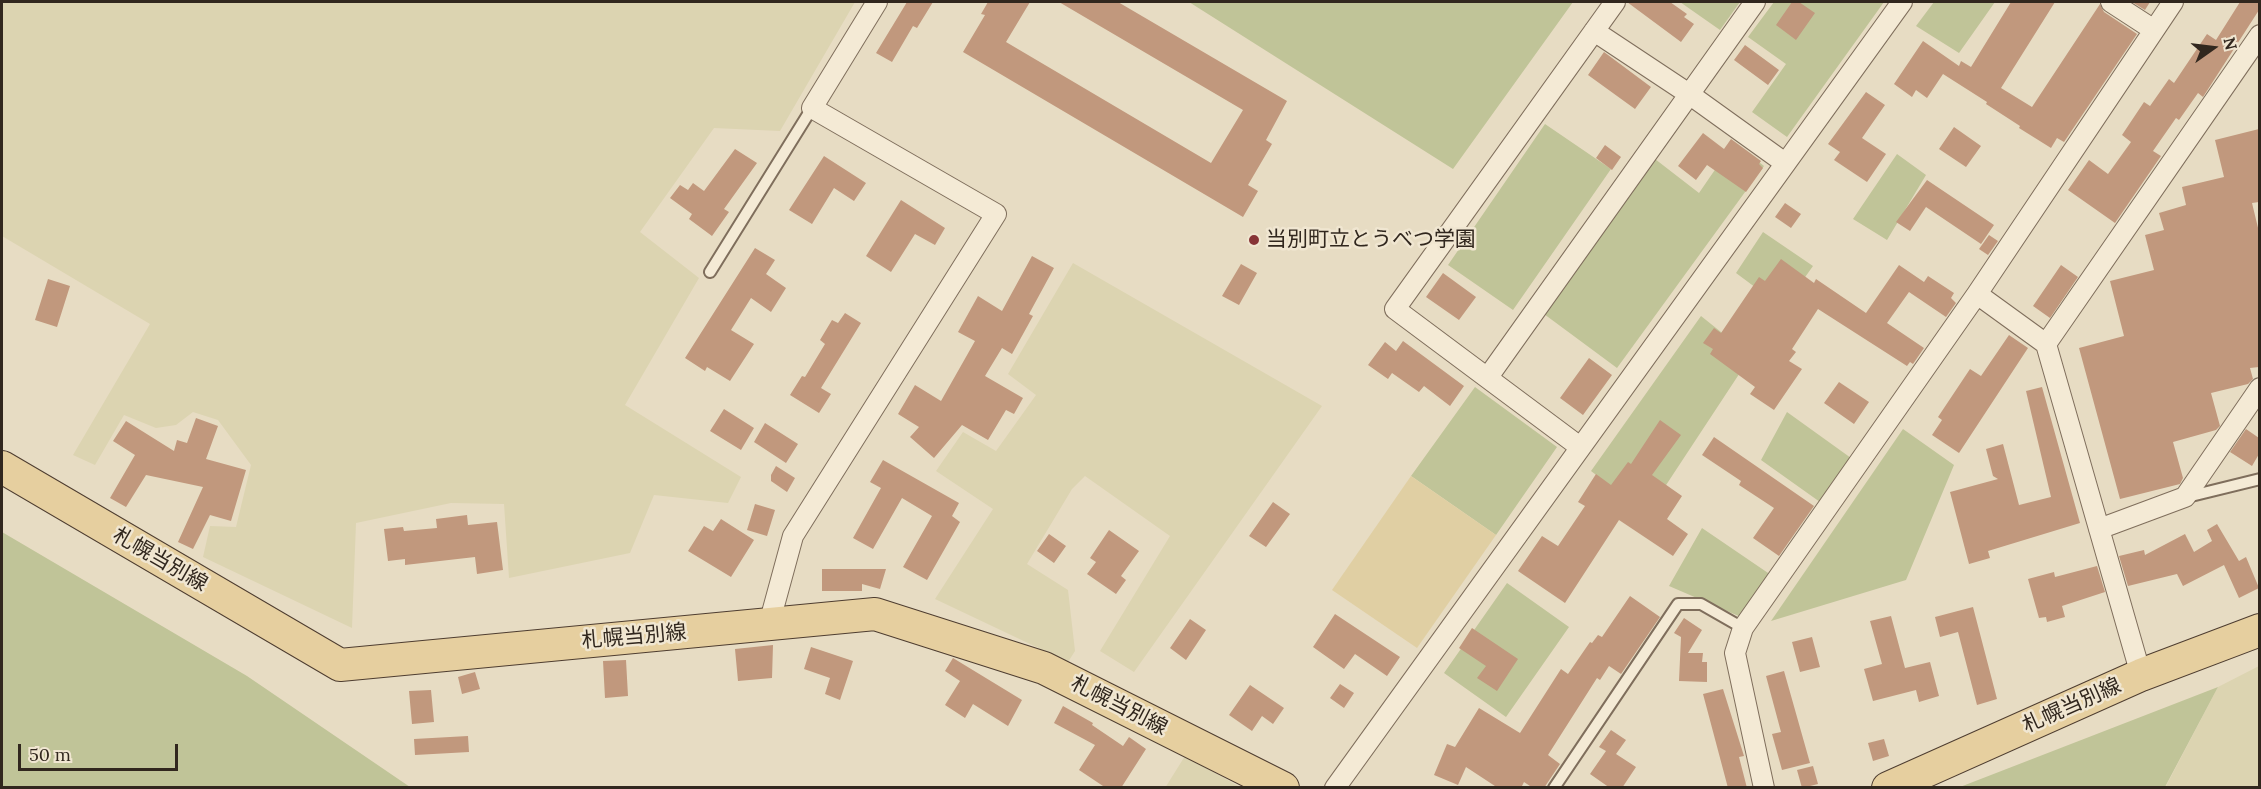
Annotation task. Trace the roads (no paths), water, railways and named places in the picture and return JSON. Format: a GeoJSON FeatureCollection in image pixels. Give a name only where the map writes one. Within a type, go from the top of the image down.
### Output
{"type":"FeatureCollection","features":[{"type":"Feature","properties":{"kind":"main road","name":"札幌当別線"},"geometry":{"type":"LineString","coordinates":[[2,467],[340,665],[875,614],[1044,668],[1283,788]]}},
{"type":"Feature","properties":{"kind":"main road","name":"札幌当別線"},"geometry":{"type":"LineString","coordinates":[[1888,788],[2140,675],[2259,630]]}},
{"type":"Feature","properties":{"kind":"street"},"geometry":{"type":"LineString","coordinates":[[769,624],[793,536],[996,214],[812,108],[877,2]]}},
{"type":"Feature","properties":{"kind":"street"},"geometry":{"type":"LineString","coordinates":[[1581,447],[1395,309],[1615,2]]}},
{"type":"Feature","properties":{"kind":"street"},"geometry":{"type":"LineString","coordinates":[[1488,377],[1755,2]]}},
{"type":"Feature","properties":{"kind":"street"},"geometry":{"type":"LineString","coordinates":[[1335,788],[1902,2]]}},
{"type":"Feature","properties":{"kind":"street"},"geometry":{"type":"LineString","coordinates":[[2111,2],[2154,30]]}},
{"type":"Feature","properties":{"kind":"street"},"geometry":{"type":"LineString","coordinates":[[1764,788],[1735,653],[1743,628],[1977,294],[2173,2]]}},
{"type":"Feature","properties":{"kind":"street"},"geometry":{"type":"LineString","coordinates":[[1594,31],[1689,94],[1785,163]]}},
{"type":"Feature","properties":{"kind":"street"},"geometry":{"type":"LineString","coordinates":[[2046,344],[2259,35]]}},
{"type":"Feature","properties":{"kind":"street"},"geometry":{"type":"LineString","coordinates":[[1977,294],[2046,344],[2140,675]]}},
{"type":"Feature","properties":{"kind":"street"},"geometry":{"type":"LineString","coordinates":[[2099,530],[2185,497],[2259,388]]}},
{"type":"Feature","properties":{"kind":"lane"},"geometry":{"type":"LineString","coordinates":[[710,272],[812,108]]}},
{"type":"Feature","properties":{"kind":"lane"},"geometry":{"type":"LineString","coordinates":[[2185,497],[2259,479]]}},
{"type":"Feature","properties":{"kind":"lane"},"geometry":{"type":"LineString","coordinates":[[1554,788],[1678,604],[1701,604],[1743,628]]}},
{"type":"Feature","properties":{"kind":"place","name":"当別町立とうべつ学園"},"geometry":{"type":"Point","coordinates":[1254,240]}}]}
